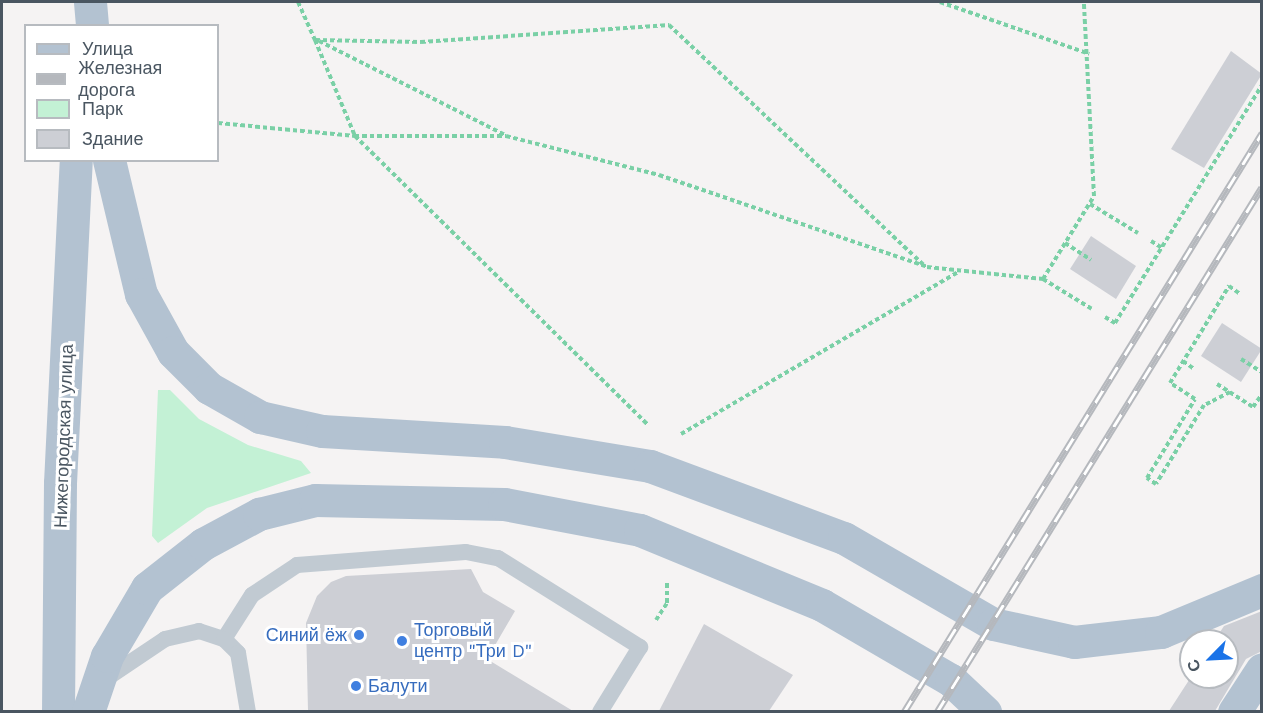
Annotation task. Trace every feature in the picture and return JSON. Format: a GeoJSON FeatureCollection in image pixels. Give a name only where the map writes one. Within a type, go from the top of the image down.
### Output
{"type":"FeatureCollection","features":[{"type":"Feature","properties":{"kind":"main road"},"geometry":{"type":"LineString","coordinates":[[82,24],[83,2]]}},
{"type":"Feature","properties":{"kind":"main road"},"geometry":{"type":"LineString","coordinates":[[90,2],[92,24]]}},
{"type":"Feature","properties":{"kind":"main road","name":"Нижегородская улица"},"geometry":{"type":"LineString","coordinates":[[58,711],[60,483],[76,162]]}},
{"type":"Feature","properties":{"kind":"main road"},"geometry":{"type":"LineString","coordinates":[[109,162],[141,294],[173,352],[209,388],[260,417],[322,431],[505,442],[650,466],[844,538],[993,624],[1074,642],[1161,632],[1262,590]]}},
{"type":"Feature","properties":{"kind":"main road"},"geometry":{"type":"LineString","coordinates":[[91,699],[147,588],[203,544],[259,514],[315,500],[504,504],[640,530],[822,605],[951,680],[985,711]]}},
{"type":"Feature","properties":{"kind":"main road"},"geometry":{"type":"LineString","coordinates":[[1234,711],[1262,669]]}},
{"type":"Feature","properties":{"kind":"lane"},"geometry":{"type":"LineString","coordinates":[[224,639],[252,595],[297,565],[466,552],[498,558],[640,646],[600,711]]}},
{"type":"Feature","properties":{"kind":"lane"},"geometry":{"type":"LineString","coordinates":[[91,699],[165,639],[199,632],[224,639],[238,653],[248,711]]}},
{"type":"Feature","properties":{"kind":"path"},"geometry":{"type":"LineString","coordinates":[[298,2],[355,136],[651,427]]}},
{"type":"Feature","properties":{"kind":"path"},"geometry":{"type":"LineString","coordinates":[[940,2],[1089,54]]}},
{"type":"Feature","properties":{"kind":"path"},"geometry":{"type":"LineString","coordinates":[[1043,279],[1090,204],[1089,54],[1084,2]]}},
{"type":"Feature","properties":{"kind":"path"},"geometry":{"type":"LineString","coordinates":[[315,40],[421,42],[669,25],[927,267]]}},
{"type":"Feature","properties":{"kind":"path"},"geometry":{"type":"LineString","coordinates":[[315,40],[506,136],[659,175],[927,267],[958,273],[1043,279],[1092,309]]}},
{"type":"Feature","properties":{"kind":"path"},"geometry":{"type":"LineString","coordinates":[[1105,317],[1115,323],[1262,85]]}},
{"type":"Feature","properties":{"kind":"path"},"geometry":{"type":"LineString","coordinates":[[219,123],[355,136],[506,136]]}},
{"type":"Feature","properties":{"kind":"path"},"geometry":{"type":"LineString","coordinates":[[1090,204],[1138,233]]}},
{"type":"Feature","properties":{"kind":"path"},"geometry":{"type":"LineString","coordinates":[[1151,241],[1162,248]]}},
{"type":"Feature","properties":{"kind":"path"},"geometry":{"type":"LineString","coordinates":[[1065,243],[1091,260]]}},
{"type":"Feature","properties":{"kind":"path"},"geometry":{"type":"LineString","coordinates":[[672,438],[721,415],[958,273]]}},
{"type":"Feature","properties":{"kind":"path"},"geometry":{"type":"LineString","coordinates":[[1230,392],[1204,405],[1156,484],[1147,478],[1195,399],[1170,383],[1229,286],[1240,294]]}},
{"type":"Feature","properties":{"kind":"path"},"geometry":{"type":"LineString","coordinates":[[1241,359],[1262,372]]}},
{"type":"Feature","properties":{"kind":"path"},"geometry":{"type":"LineString","coordinates":[[1183,361],[1194,369]]}},
{"type":"Feature","properties":{"kind":"path"},"geometry":{"type":"LineString","coordinates":[[1217,384],[1253,407],[1262,394]]}},
{"type":"Feature","properties":{"kind":"green space"},"geometry":{"type":"Polygon","coordinates":[[[158,390],[170,390],[199,419],[248,445],[301,461],[311,473],[207,508],[158,543],[152,536],[158,390]]]}},
{"type":"Feature","properties":{"kind":"building"},"geometry":{"type":"Polygon","coordinates":[[[1231,51],[1262,74],[1204,168],[1171,149],[1231,51]]]}},
{"type":"Feature","properties":{"kind":"building"},"geometry":{"type":"Polygon","coordinates":[[[1091,236],[1136,266],[1116,299],[1070,269],[1091,236]]]}},
{"type":"Feature","properties":{"kind":"building"},"geometry":{"type":"Polygon","coordinates":[[[1222,323],[1262,349],[1241,382],[1201,356],[1222,323]]]}},
{"type":"Feature","properties":{"kind":"building","name":"Торговый центр \"Три D\""},"geometry":{"type":"Polygon","coordinates":[[[471,569],[483,592],[515,611],[487,659],[573,711],[308,711],[306,623],[317,596],[331,582],[346,576],[471,569]]]}},
{"type":"Feature","properties":{"kind":"building"},"geometry":{"type":"Polygon","coordinates":[[[1262,611],[1262,651],[1246,659],[1239,671],[1239,629],[1222,629],[1224,626],[1262,611]]]}},
{"type":"Feature","properties":{"kind":"building"},"geometry":{"type":"Polygon","coordinates":[[[704,624],[793,675],[769,711],[659,711],[704,624]]]}},
{"type":"Feature","properties":{"kind":"building"},"geometry":{"type":"Polygon","coordinates":[[[1183,689],[1228,689],[1215,711],[1169,711],[1183,689]]]}},
{"type":"Feature","properties":{"kind":"railway"},"geometry":{"type":"LineString","coordinates":[[904,712],[1262,133]]}},
{"type":"Feature","properties":{"kind":"railway"},"geometry":{"type":"LineString","coordinates":[[937,712],[1262,187]]}},
{"type":"Feature","properties":{"kind":"place","name":"Синий ёж"},"geometry":{"type":"Point","coordinates":[359,635]}},
{"type":"Feature","properties":{"kind":"place","name":"Торговый центр \"Три D\""},"geometry":{"type":"Point","coordinates":[402,641]}},
{"type":"Feature","properties":{"kind":"place","name":"Балути"},"geometry":{"type":"Point","coordinates":[356,686]}}]}
